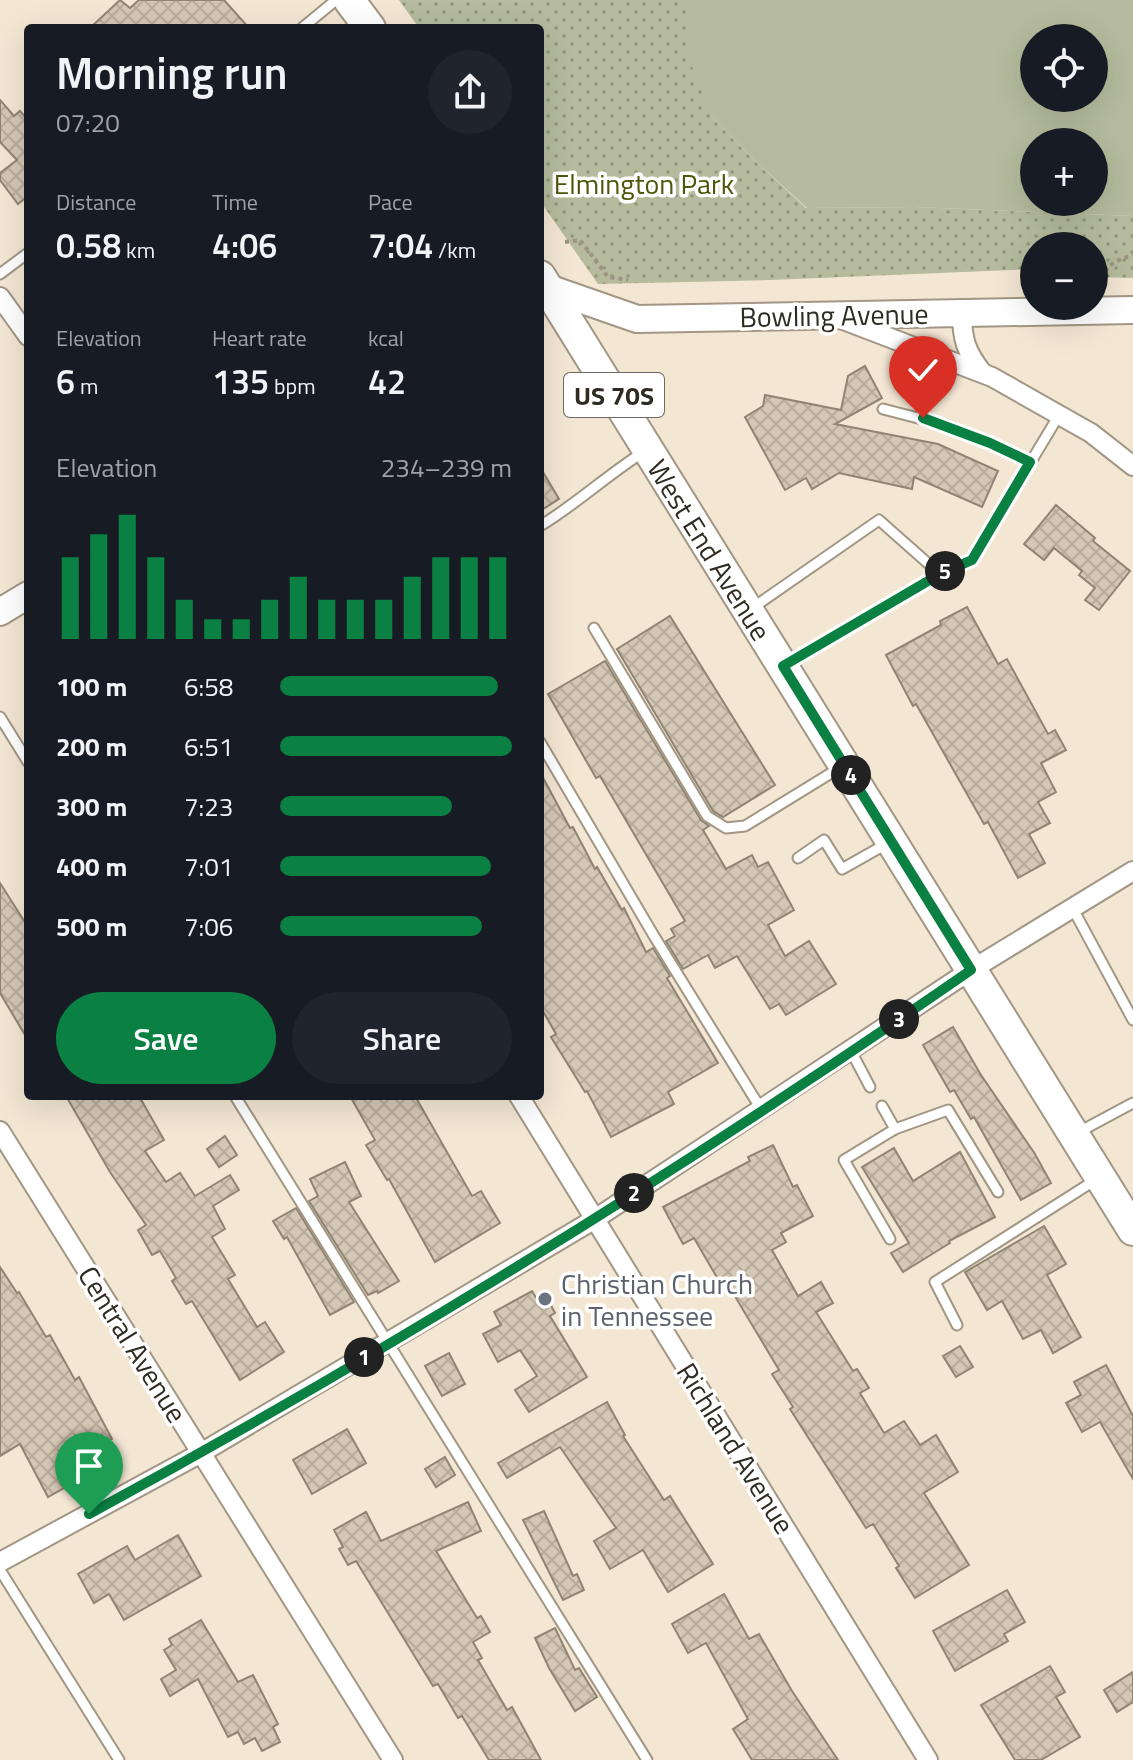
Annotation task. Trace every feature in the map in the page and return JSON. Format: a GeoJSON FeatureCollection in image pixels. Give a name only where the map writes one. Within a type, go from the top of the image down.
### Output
{"type":"FeatureCollection","features":[{"type":"Feature","properties":{"kind":"main road"},"geometry":{"type":"LineString","coordinates":[[349,0],[367,24]]}},
{"type":"Feature","properties":{"kind":"main road","name":"West End Avenue"},"geometry":{"type":"LineString","coordinates":[[544,287],[1133,1230]]}},
{"type":"Feature","properties":{"kind":"street","name":"Bowling Avenue"},"geometry":{"type":"LineString","coordinates":[[544,285],[637,319],[1133,310]]}},
{"type":"Feature","properties":{"kind":"street"},"geometry":{"type":"LineString","coordinates":[[0,297],[24,330]]}},
{"type":"Feature","properties":{"kind":"street"},"geometry":{"type":"LineString","coordinates":[[962,313],[966,353],[982,373]]}},
{"type":"Feature","properties":{"kind":"street"},"geometry":{"type":"LineString","coordinates":[[831,315],[982,373],[1091,433],[1133,466]]}},
{"type":"Feature","properties":{"kind":"street"},"geometry":{"type":"LineString","coordinates":[[0,612],[24,597]]}},
{"type":"Feature","properties":{"kind":"street"},"geometry":{"type":"LineString","coordinates":[[0,1562],[201,1453],[595,1219],[971,970],[1133,871]]}},
{"type":"Feature","properties":{"kind":"street","name":"Richland Avenue"},"geometry":{"type":"LineString","coordinates":[[521,1100],[928,1760]]}},
{"type":"Feature","properties":{"kind":"street","name":"Central Avenue"},"geometry":{"type":"LineString","coordinates":[[0,1131],[393,1760]]}},
{"type":"Feature","properties":{"kind":"lane"},"geometry":{"type":"LineString","coordinates":[[307,24],[336,0]]}},
{"type":"Feature","properties":{"kind":"lane"},"geometry":{"type":"LineString","coordinates":[[0,274],[24,256]]}},
{"type":"Feature","properties":{"kind":"lane"},"geometry":{"type":"LineString","coordinates":[[883,409],[949,426],[1030,462]]}},
{"type":"Feature","properties":{"kind":"lane"},"geometry":{"type":"LineString","coordinates":[[783,666],[940,574],[972,560],[1059,415]]}},
{"type":"Feature","properties":{"kind":"lane"},"geometry":{"type":"LineString","coordinates":[[544,524],[576,504],[592,487],[648,449]]}},
{"type":"Feature","properties":{"kind":"lane"},"geometry":{"type":"LineString","coordinates":[[748,611],[879,520],[940,574]]}},
{"type":"Feature","properties":{"kind":"lane"},"geometry":{"type":"LineString","coordinates":[[594,628],[707,816],[726,828],[745,826],[844,765]]}},
{"type":"Feature","properties":{"kind":"lane"},"geometry":{"type":"LineString","coordinates":[[0,717],[24,756]]}},
{"type":"Feature","properties":{"kind":"lane"},"geometry":{"type":"LineString","coordinates":[[544,749],[654,936],[762,1109]]}},
{"type":"Feature","properties":{"kind":"lane"},"geometry":{"type":"LineString","coordinates":[[798,858],[824,840],[842,869],[891,841]]}},
{"type":"Feature","properties":{"kind":"lane"},"geometry":{"type":"LineString","coordinates":[[1073,909],[1133,1020]]}},
{"type":"Feature","properties":{"kind":"lane"},"geometry":{"type":"LineString","coordinates":[[851,1051],[870,1087]]}},
{"type":"Feature","properties":{"kind":"lane"},"geometry":{"type":"LineString","coordinates":[[237,1100],[647,1760]]}},
{"type":"Feature","properties":{"kind":"lane"},"geometry":{"type":"LineString","coordinates":[[1074,1135],[1133,1103]]}},
{"type":"Feature","properties":{"kind":"lane"},"geometry":{"type":"LineString","coordinates":[[882,1106],[895,1129]]}},
{"type":"Feature","properties":{"kind":"lane"},"geometry":{"type":"LineString","coordinates":[[890,1239],[844,1160],[895,1129],[948,1110],[998,1192]]}},
{"type":"Feature","properties":{"kind":"lane"},"geometry":{"type":"LineString","coordinates":[[957,1325],[935,1282],[1100,1177]]}},
{"type":"Feature","properties":{"kind":"lane"},"geometry":{"type":"LineString","coordinates":[[0,1570],[119,1760]]}},
{"type":"Feature","properties":{"kind":"path"},"geometry":{"type":"LineString","coordinates":[[565,242],[580,240],[608,277],[628,280]]}},
{"type":"Feature","properties":{"kind":"path"},"geometry":{"type":"LineString","coordinates":[[1108,267],[1133,255]]}},
{"type":"Feature","properties":{"kind":"green space","name":"Elmington Park"},"geometry":{"type":"Polygon","coordinates":[[[399,0],[686,0],[686,29],[711,116],[806,208],[915,207],[1020,211],[1020,216],[1133,216],[1133,278],[1108,277],[1108,232],[1020,232],[1020,270],[598,284],[544,207],[544,24],[416,24],[399,0]]]}},
{"type":"Feature","properties":{"kind":"green space"},"geometry":{"type":"Polygon","coordinates":[[[686,0],[1133,0],[1133,216],[1108,215],[1108,128],[1020,128],[1020,211],[915,207],[807,208],[711,116],[692,66],[686,29],[686,0]]]}},
{"type":"Feature","properties":{"kind":"building"},"geometry":{"type":"Polygon","coordinates":[[[120,0],[130,8],[139,0],[224,0],[245,24],[94,24],[120,0]]]}},
{"type":"Feature","properties":{"kind":"building"},"geometry":{"type":"Polygon","coordinates":[[[0,100],[14,116],[20,111],[24,116],[24,199],[18,204],[0,180],[0,173],[17,160],[0,142],[0,100]]]}},
{"type":"Feature","properties":{"kind":"building"},"geometry":{"type":"Polygon","coordinates":[[[865,366],[882,398],[835,424],[938,444],[998,471],[982,507],[914,477],[912,489],[839,473],[812,489],[806,478],[785,490],[745,417],[763,406],[765,395],[841,410],[848,376],[865,366]]]}},
{"type":"Feature","properties":{"kind":"building"},"geometry":{"type":"Polygon","coordinates":[[[544,474],[559,499],[544,508],[544,474]]]}},
{"type":"Feature","properties":{"kind":"building"},"geometry":{"type":"Polygon","coordinates":[[[1056,505],[1130,571],[1099,610],[1085,600],[1095,588],[1079,575],[1082,571],[1054,548],[1044,560],[1024,544],[1056,505]]]}},
{"type":"Feature","properties":{"kind":"building"},"geometry":{"type":"Polygon","coordinates":[[[967,607],[998,664],[1007,659],[1048,734],[1055,730],[1066,750],[1041,763],[1056,792],[1038,802],[1050,823],[1029,834],[1045,863],[1018,878],[988,822],[984,824],[916,704],[913,706],[886,655],[967,607]]]}},
{"type":"Feature","properties":{"kind":"building"},"geometry":{"type":"Polygon","coordinates":[[[670,616],[775,785],[723,817],[713,811],[617,649],[670,616]]]}},
{"type":"Feature","properties":{"kind":"building"},"geometry":{"type":"Polygon","coordinates":[[[605,661],[701,820],[709,826],[703,830],[726,869],[752,855],[758,867],[768,862],[794,910],[768,925],[785,956],[809,941],[836,984],[786,1015],[779,1004],[770,1009],[737,956],[715,968],[708,955],[683,969],[666,941],[675,936],[671,929],[685,921],[548,694],[605,661]]]}},
{"type":"Feature","properties":{"kind":"building"},"geometry":{"type":"Polygon","coordinates":[[[544,779],[595,869],[597,867],[622,910],[624,908],[646,952],[653,948],[670,976],[667,978],[718,1063],[668,1092],[674,1104],[611,1137],[587,1091],[551,1037],[556,1034],[544,1013],[544,779]]]}},
{"type":"Feature","properties":{"kind":"building"},"geometry":{"type":"Polygon","coordinates":[[[0,883],[24,921],[24,1033],[0,993],[0,883]]]}},
{"type":"Feature","properties":{"kind":"building"},"geometry":{"type":"Polygon","coordinates":[[[953,1027],[1051,1183],[1021,1200],[974,1117],[971,1119],[954,1090],[950,1092],[923,1045],[953,1027]]]}},
{"type":"Feature","properties":{"kind":"building"},"geometry":{"type":"Polygon","coordinates":[[[68,1100],[141,1100],[164,1140],[145,1151],[166,1182],[180,1173],[195,1196],[230,1175],[239,1190],[213,1206],[225,1229],[212,1237],[235,1275],[228,1279],[257,1327],[265,1322],[284,1352],[240,1380],[192,1301],[186,1304],[172,1281],[176,1278],[160,1251],[152,1255],[138,1230],[146,1225],[110,1172],[68,1100]]]}},
{"type":"Feature","properties":{"kind":"building"},"geometry":{"type":"Polygon","coordinates":[[[352,1100],[417,1100],[472,1196],[481,1191],[500,1223],[435,1262],[389,1179],[366,1145],[375,1140],[352,1100]]]}},
{"type":"Feature","properties":{"kind":"building"},"geometry":{"type":"Polygon","coordinates":[[[225,1136],[237,1155],[219,1167],[207,1149],[225,1136]]]}},
{"type":"Feature","properties":{"kind":"building"},"geometry":{"type":"Polygon","coordinates":[[[773,1145],[793,1187],[797,1185],[813,1216],[781,1233],[786,1242],[772,1250],[798,1296],[821,1282],[833,1303],[816,1312],[853,1371],[857,1369],[869,1388],[860,1393],[884,1433],[904,1421],[920,1445],[936,1435],[958,1472],[924,1493],[969,1565],[915,1598],[873,1524],[866,1528],[790,1409],[793,1407],[772,1374],[779,1370],[724,1278],[719,1281],[694,1238],[683,1244],[663,1207],[750,1161],[748,1157],[773,1145]]]}},
{"type":"Feature","properties":{"kind":"building"},"geometry":{"type":"Polygon","coordinates":[[[894,1148],[913,1181],[960,1152],[995,1217],[949,1241],[903,1272],[891,1253],[909,1243],[862,1167],[894,1148]]]}},
{"type":"Feature","properties":{"kind":"building"},"geometry":{"type":"Polygon","coordinates":[[[345,1162],[361,1196],[349,1202],[399,1281],[378,1293],[368,1295],[309,1201],[318,1196],[310,1179],[345,1162]]]}},
{"type":"Feature","properties":{"kind":"building"},"geometry":{"type":"Polygon","coordinates":[[[296,1208],[354,1302],[330,1315],[287,1237],[284,1239],[273,1221],[296,1208]]]}},
{"type":"Feature","properties":{"kind":"building"},"geometry":{"type":"Polygon","coordinates":[[[1044,1226],[1066,1264],[1047,1275],[1081,1337],[1053,1353],[1041,1330],[1023,1339],[1002,1301],[987,1310],[965,1272],[1044,1226]]]}},
{"type":"Feature","properties":{"kind":"building"},"geometry":{"type":"Polygon","coordinates":[[[0,1267],[46,1337],[50,1335],[75,1380],[79,1377],[112,1439],[107,1442],[112,1452],[89,1466],[92,1472],[48,1497],[20,1444],[0,1456],[0,1267]]]}},
{"type":"Feature","properties":{"kind":"building"},"geometry":{"type":"Polygon","coordinates":[[[532,1291],[539,1303],[547,1298],[555,1313],[550,1316],[587,1377],[529,1412],[515,1390],[537,1376],[520,1350],[498,1362],[483,1334],[501,1325],[494,1312],[532,1291]]]}},
{"type":"Feature","properties":{"kind":"building"},"geometry":{"type":"Polygon","coordinates":[[[960,1346],[973,1367],[956,1377],[943,1356],[960,1346]]]}},
{"type":"Feature","properties":{"kind":"building"},"geometry":{"type":"Polygon","coordinates":[[[449,1353],[465,1384],[442,1396],[425,1366],[449,1353]]]}},
{"type":"Feature","properties":{"kind":"building"},"geometry":{"type":"Polygon","coordinates":[[[1106,1365],[1133,1416],[1133,1479],[1100,1422],[1082,1432],[1066,1403],[1081,1395],[1074,1382],[1106,1365]]]}},
{"type":"Feature","properties":{"kind":"building"},"geometry":{"type":"Polygon","coordinates":[[[607,1402],[623,1436],[664,1500],[670,1496],[713,1564],[668,1592],[643,1550],[610,1569],[594,1541],[616,1528],[560,1447],[507,1478],[498,1463],[607,1402]]]}},
{"type":"Feature","properties":{"kind":"building"},"geometry":{"type":"Polygon","coordinates":[[[347,1429],[366,1463],[312,1494],[293,1460],[347,1429]]]}},
{"type":"Feature","properties":{"kind":"building"},"geometry":{"type":"Polygon","coordinates":[[[445,1457],[455,1475],[436,1487],[425,1469],[445,1457]]]}},
{"type":"Feature","properties":{"kind":"building"},"geometry":{"type":"Polygon","coordinates":[[[468,1502],[481,1531],[436,1551],[477,1618],[481,1616],[490,1632],[473,1642],[482,1658],[478,1660],[507,1710],[512,1707],[541,1760],[489,1760],[438,1684],[433,1686],[356,1561],[348,1565],[339,1549],[343,1547],[334,1530],[366,1512],[381,1541],[468,1502]]]}},
{"type":"Feature","properties":{"kind":"building"},"geometry":{"type":"Polygon","coordinates":[[[544,1511],[573,1576],[577,1574],[584,1590],[563,1600],[523,1520],[544,1511]]]}},
{"type":"Feature","properties":{"kind":"building"},"geometry":{"type":"Polygon","coordinates":[[[178,1535],[201,1576],[124,1620],[109,1594],[94,1603],[78,1574],[127,1546],[135,1560],[178,1535]]]}},
{"type":"Feature","properties":{"kind":"building"},"geometry":{"type":"Polygon","coordinates":[[[1007,1590],[1025,1622],[1004,1634],[1008,1641],[955,1671],[933,1631],[1007,1590]]]}},
{"type":"Feature","properties":{"kind":"building"},"geometry":{"type":"Polygon","coordinates":[[[724,1594],[749,1639],[759,1634],[838,1760],[752,1760],[733,1729],[748,1719],[706,1643],[688,1653],[672,1624],[724,1594]]]}},
{"type":"Feature","properties":{"kind":"building"},"geometry":{"type":"Polygon","coordinates":[[[201,1620],[238,1682],[253,1675],[278,1724],[273,1727],[280,1742],[262,1751],[255,1738],[244,1744],[238,1732],[228,1737],[198,1679],[170,1696],[161,1679],[176,1670],[164,1650],[172,1645],[169,1639],[201,1620]]]}},
{"type":"Feature","properties":{"kind":"building"},"geometry":{"type":"Polygon","coordinates":[[[555,1628],[575,1670],[579,1668],[597,1697],[575,1711],[535,1638],[555,1628]]]}},
{"type":"Feature","properties":{"kind":"building"},"geometry":{"type":"Polygon","coordinates":[[[1050,1666],[1065,1692],[1056,1697],[1080,1737],[1041,1760],[1015,1760],[981,1705],[1050,1666]]]}},
{"type":"Feature","properties":{"kind":"building"},"geometry":{"type":"Polygon","coordinates":[[[1133,1672],[1133,1702],[1117,1712],[1104,1690],[1133,1672]]]}},
{"type":"Feature","properties":{"kind":"place","name":"Christian Church in Tennessee"},"geometry":{"type":"Point","coordinates":[545,1299]}},
{"type":"Feature","properties":{"kind":"route"},"geometry":{"type":"LineString","coordinates":[[89,1514],[201,1453],[595,1219],[971,970],[783,666],[940,574],[972,560],[1030,462],[949,426],[923,418]]}}]}
